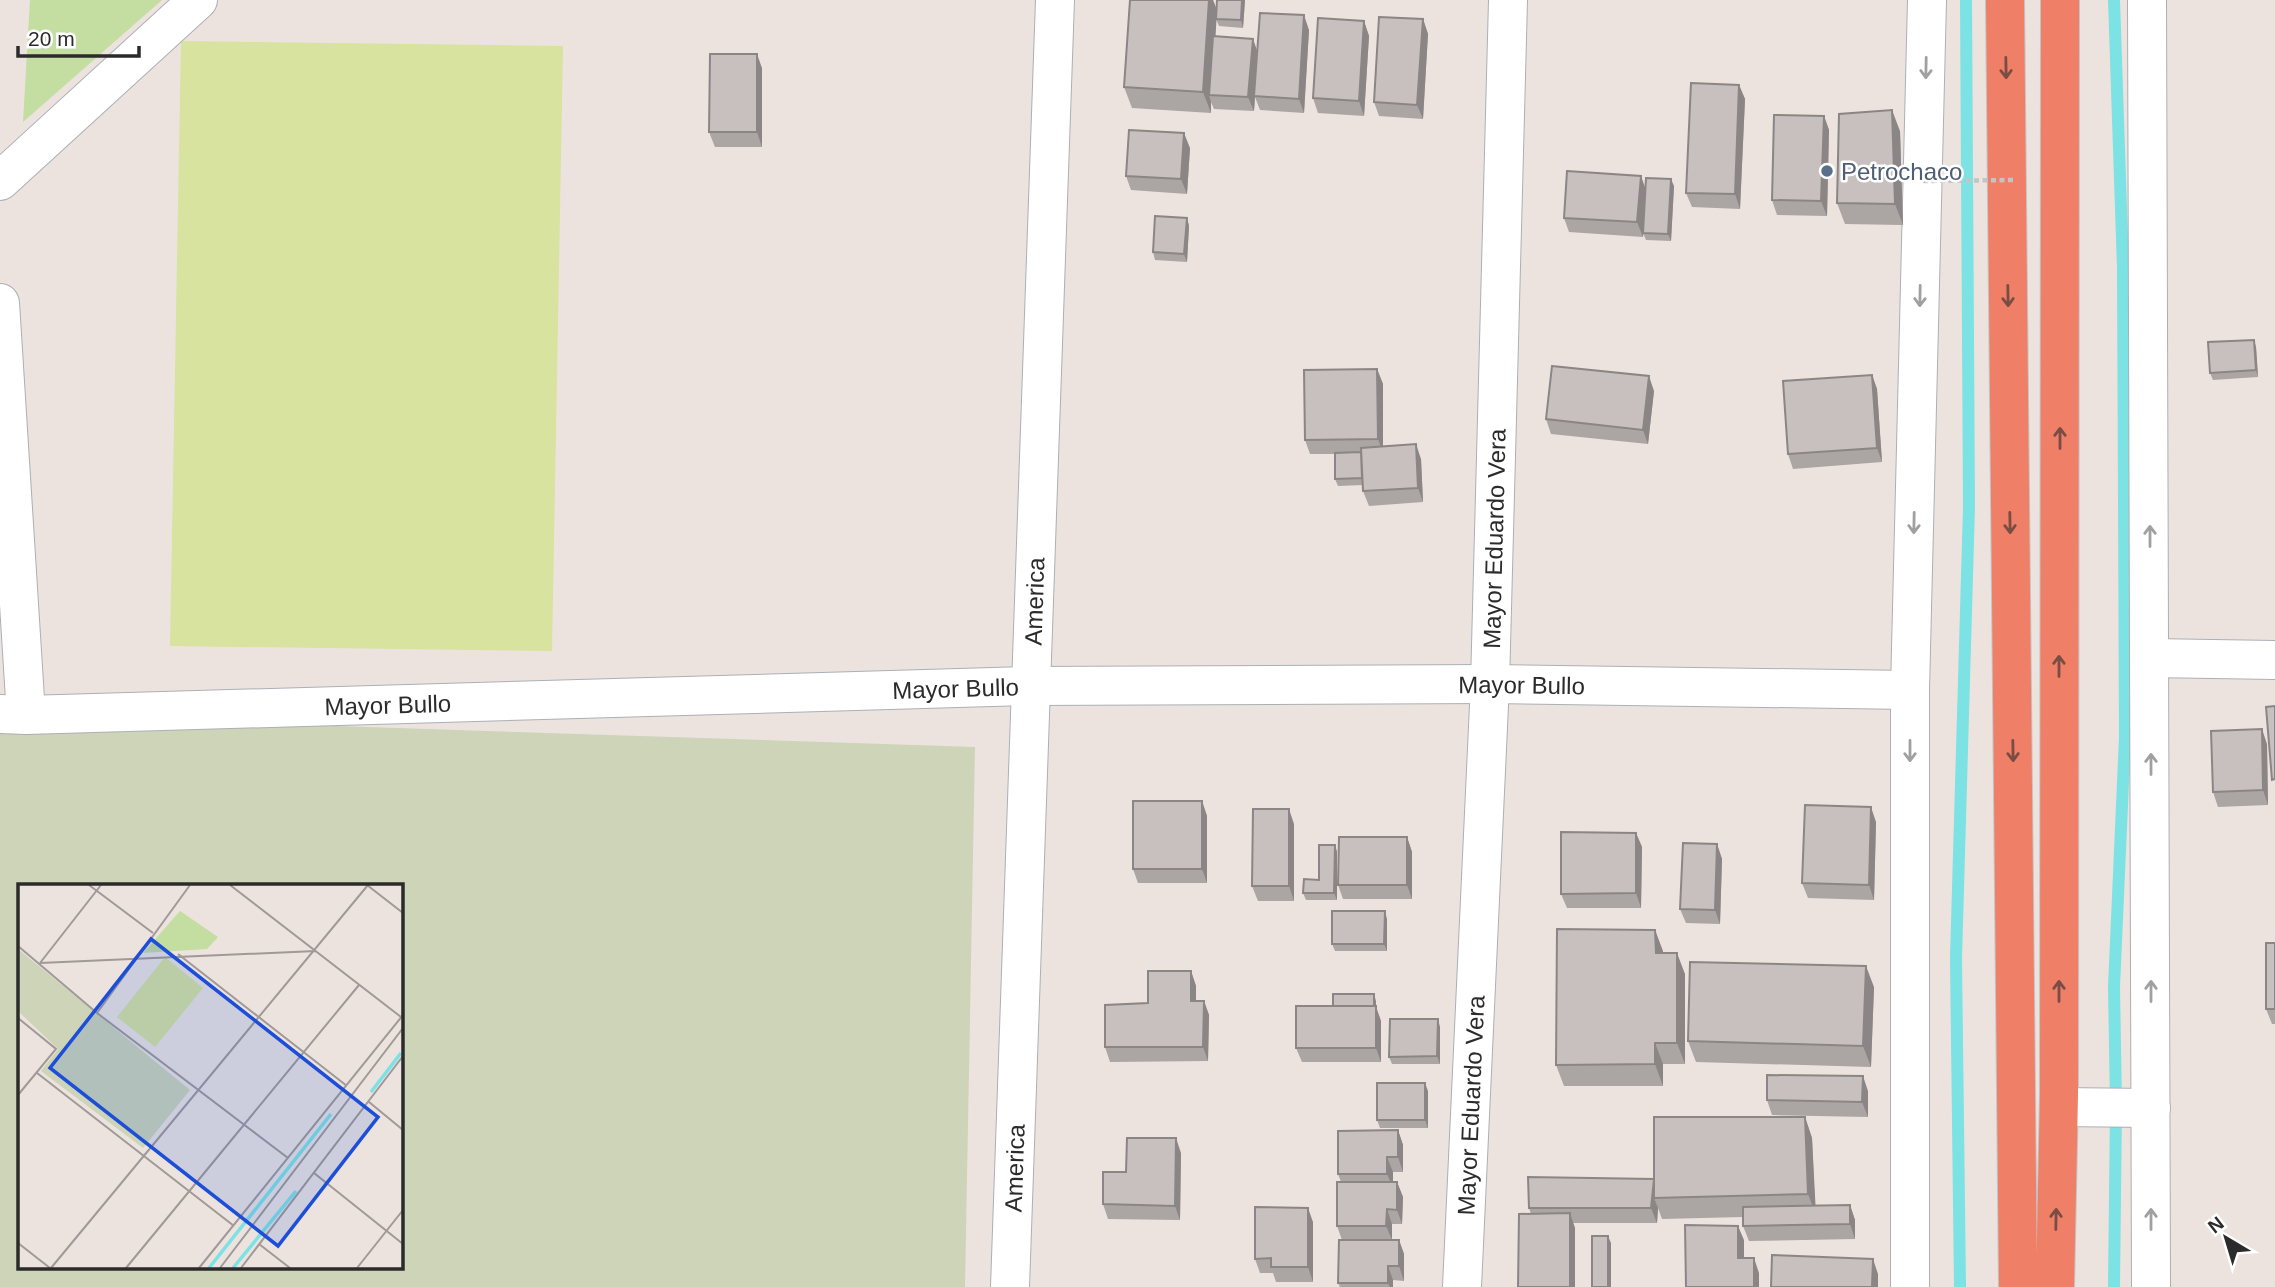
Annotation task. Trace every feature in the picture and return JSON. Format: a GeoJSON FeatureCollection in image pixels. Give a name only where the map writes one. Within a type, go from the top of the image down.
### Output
{"type":"FeatureCollection","features":[{"type":"Feature","properties":{"kind":"highway"},"geometry":{"type":"LineString","coordinates":[[2005,0],[2018,1287]]}},
{"type":"Feature","properties":{"kind":"highway"},"geometry":{"type":"LineString","coordinates":[[2055,1287],[2059,1107],[2060,0]]}},
{"type":"Feature","properties":{"kind":"street"},"geometry":{"type":"LineString","coordinates":[[0,181],[198,0]]}},
{"type":"Feature","properties":{"kind":"street","name":"America"},"geometry":{"type":"LineString","coordinates":[[1010,1287],[1055,0]]}},
{"type":"Feature","properties":{"kind":"street","name":"Mayor Eduardo Vera"},"geometry":{"type":"LineString","coordinates":[[1462,1287],[1490,684],[1508,0]]}},
{"type":"Feature","properties":{"kind":"street"},"geometry":{"type":"LineString","coordinates":[[1910,1287],[1910,690],[1927,0]]}},
{"type":"Feature","properties":{"kind":"street"},"geometry":{"type":"LineString","coordinates":[[2147,0],[2150,658],[2128,1108],[2151,1287]]}},
{"type":"Feature","properties":{"kind":"street"},"geometry":{"type":"LineString","coordinates":[[0,303],[13,715]]}},
{"type":"Feature","properties":{"kind":"street"},"geometry":{"type":"LineString","coordinates":[[2150,658],[2275,660]]}},
{"type":"Feature","properties":{"kind":"street","name":"Mayor Bullo"},"geometry":{"type":"LineString","coordinates":[[13,715],[1029,686],[1490,684],[1910,690]]}},
{"type":"Feature","properties":{"kind":"street"},"geometry":{"type":"LineString","coordinates":[[2059,1107],[2128,1108]]}},
{"type":"Feature","properties":{"kind":"path"},"geometry":{"type":"LineString","coordinates":[[1923,181],[2013,180]]}},
{"type":"Feature","properties":{"kind":"green space"},"geometry":{"type":"Polygon","coordinates":[[[30,0],[162,0],[23,122],[30,0]]]}},
{"type":"Feature","properties":{"kind":"green space"},"geometry":{"type":"Polygon","coordinates":[[[181,41],[563,46],[552,651],[170,646],[181,41]]]}},
{"type":"Feature","properties":{"kind":"green space"},"geometry":{"type":"Polygon","coordinates":[[[0,715],[975,747],[965,1287],[0,1287],[0,715]]]}},
{"type":"Feature","properties":{"kind":"building"},"geometry":{"type":"Polygon","coordinates":[[[1130,0],[1209,0],[1203,92],[1124,87],[1130,0]]]}},
{"type":"Feature","properties":{"kind":"building"},"geometry":{"type":"Polygon","coordinates":[[[1217,0],[1242,0],[1241,20],[1216,19],[1217,0]]]}},
{"type":"Feature","properties":{"kind":"building"},"geometry":{"type":"Polygon","coordinates":[[[1260,13],[1304,15],[1299,99],[1254,96],[1260,13]]]}},
{"type":"Feature","properties":{"kind":"building"},"geometry":{"type":"Polygon","coordinates":[[[1379,17],[1423,19],[1417,105],[1374,102],[1379,17]]]}},
{"type":"Feature","properties":{"kind":"building"},"geometry":{"type":"Polygon","coordinates":[[[1318,18],[1364,21],[1359,101],[1313,98],[1318,18]]]}},
{"type":"Feature","properties":{"kind":"building"},"geometry":{"type":"Polygon","coordinates":[[[1213,36],[1253,39],[1248,97],[1209,95],[1213,36]]]}},
{"type":"Feature","properties":{"kind":"building"},"geometry":{"type":"Polygon","coordinates":[[[710,54],[757,54],[757,132],[709,132],[710,54]]]}},
{"type":"Feature","properties":{"kind":"building"},"geometry":{"type":"Polygon","coordinates":[[[1691,83],[1739,85],[1735,194],[1686,193],[1691,83]]]}},
{"type":"Feature","properties":{"kind":"building"},"geometry":{"type":"Polygon","coordinates":[[[1892,110],[1895,204],[1837,203],[1839,114],[1892,110]]]}},
{"type":"Feature","properties":{"kind":"building"},"geometry":{"type":"Polygon","coordinates":[[[1774,115],[1824,116],[1821,201],[1772,200],[1774,115]]]}},
{"type":"Feature","properties":{"kind":"building"},"geometry":{"type":"Polygon","coordinates":[[[1129,130],[1184,133],[1181,179],[1126,176],[1129,130]]]}},
{"type":"Feature","properties":{"kind":"building"},"geometry":{"type":"Polygon","coordinates":[[[1567,171],[1641,176],[1637,222],[1564,218],[1567,171]]]}},
{"type":"Feature","properties":{"kind":"building"},"geometry":{"type":"Polygon","coordinates":[[[1646,178],[1671,179],[1668,234],[1643,233],[1646,178]]]}},
{"type":"Feature","properties":{"kind":"building"},"geometry":{"type":"Polygon","coordinates":[[[1155,216],[1187,218],[1184,254],[1153,252],[1155,216]]]}},
{"type":"Feature","properties":{"kind":"building"},"geometry":{"type":"Polygon","coordinates":[[[2254,340],[2256,370],[2210,373],[2208,342],[2254,340]]]}},
{"type":"Feature","properties":{"kind":"building"},"geometry":{"type":"Polygon","coordinates":[[[1552,366],[1649,376],[1643,430],[1546,419],[1552,366]]]}},
{"type":"Feature","properties":{"kind":"building"},"geometry":{"type":"Polygon","coordinates":[[[1377,369],[1378,439],[1305,440],[1304,370],[1377,369]]]}},
{"type":"Feature","properties":{"kind":"building"},"geometry":{"type":"Polygon","coordinates":[[[1872,375],[1877,448],[1788,454],[1783,381],[1872,375]]]}},
{"type":"Feature","properties":{"kind":"building"},"geometry":{"type":"Polygon","coordinates":[[[1416,444],[1418,488],[1363,491],[1361,448],[1416,444]]]}},
{"type":"Feature","properties":{"kind":"building"},"geometry":{"type":"Polygon","coordinates":[[[1361,452],[1362,478],[1335,479],[1335,453],[1361,452]]]}},
{"type":"Feature","properties":{"kind":"building"},"geometry":{"type":"Polygon","coordinates":[[[2275,706],[2275,779],[2272,780],[2266,707],[2275,706]]]}},
{"type":"Feature","properties":{"kind":"building"},"geometry":{"type":"Polygon","coordinates":[[[2262,729],[2263,790],[2213,792],[2211,731],[2262,729]]]}},
{"type":"Feature","properties":{"kind":"building"},"geometry":{"type":"Polygon","coordinates":[[[1133,801],[1202,801],[1202,869],[1133,869],[1133,801]]]}},
{"type":"Feature","properties":{"kind":"building"},"geometry":{"type":"Polygon","coordinates":[[[1805,805],[1871,807],[1869,885],[1802,883],[1805,805]]]}},
{"type":"Feature","properties":{"kind":"building"},"geometry":{"type":"Polygon","coordinates":[[[1253,809],[1289,809],[1289,886],[1252,886],[1253,809]]]}},
{"type":"Feature","properties":{"kind":"building"},"geometry":{"type":"Polygon","coordinates":[[[1561,832],[1636,833],[1636,893],[1561,894],[1561,832]]]}},
{"type":"Feature","properties":{"kind":"building"},"geometry":{"type":"Polygon","coordinates":[[[1339,837],[1407,837],[1407,885],[1338,885],[1339,837]]]}},
{"type":"Feature","properties":{"kind":"building"},"geometry":{"type":"Polygon","coordinates":[[[1683,843],[1717,844],[1715,910],[1680,909],[1683,843]]]}},
{"type":"Feature","properties":{"kind":"building"},"geometry":{"type":"Polygon","coordinates":[[[1319,845],[1335,845],[1334,893],[1303,893],[1304,879],[1319,880],[1319,845]]]}},
{"type":"Feature","properties":{"kind":"building"},"geometry":{"type":"Polygon","coordinates":[[[1332,911],[1385,911],[1384,944],[1332,944],[1332,911]]]}},
{"type":"Feature","properties":{"kind":"building"},"geometry":{"type":"Polygon","coordinates":[[[1557,929],[1655,930],[1656,953],[1677,953],[1677,1043],[1655,1043],[1655,1064],[1556,1065],[1557,929]]]}},
{"type":"Feature","properties":{"kind":"building"},"geometry":{"type":"Polygon","coordinates":[[[2266,943],[2275,943],[2275,1009],[2266,1009],[2266,943]]]}},
{"type":"Feature","properties":{"kind":"building"},"geometry":{"type":"Polygon","coordinates":[[[1690,962],[1866,966],[1863,1046],[1688,1041],[1690,962]]]}},
{"type":"Feature","properties":{"kind":"building"},"geometry":{"type":"Polygon","coordinates":[[[1148,971],[1191,971],[1191,1001],[1204,1001],[1203,1047],[1105,1047],[1105,1005],[1148,1003],[1148,971]]]}},
{"type":"Feature","properties":{"kind":"building"},"geometry":{"type":"Polygon","coordinates":[[[1333,994],[1374,994],[1374,1006],[1333,1006],[1333,994]]]}},
{"type":"Feature","properties":{"kind":"building"},"geometry":{"type":"Polygon","coordinates":[[[1296,1006],[1376,1006],[1376,1048],[1296,1048],[1296,1006]]]}},
{"type":"Feature","properties":{"kind":"building"},"geometry":{"type":"Polygon","coordinates":[[[1390,1019],[1438,1019],[1437,1056],[1389,1057],[1390,1019]]]}},
{"type":"Feature","properties":{"kind":"building"},"geometry":{"type":"Polygon","coordinates":[[[1767,1075],[1863,1076],[1862,1102],[1767,1100],[1767,1075]]]}},
{"type":"Feature","properties":{"kind":"building"},"geometry":{"type":"Polygon","coordinates":[[[1377,1083],[1425,1083],[1425,1120],[1377,1120],[1377,1083]]]}},
{"type":"Feature","properties":{"kind":"building"},"geometry":{"type":"Polygon","coordinates":[[[1654,1117],[1805,1117],[1808,1194],[1654,1198],[1654,1117]]]}},
{"type":"Feature","properties":{"kind":"building"},"geometry":{"type":"Polygon","coordinates":[[[1398,1130],[1398,1157],[1387,1157],[1387,1174],[1338,1174],[1338,1131],[1398,1130]]]}},
{"type":"Feature","properties":{"kind":"building"},"geometry":{"type":"Polygon","coordinates":[[[1127,1138],[1176,1138],[1175,1206],[1103,1204],[1103,1172],[1126,1172],[1127,1138]]]}},
{"type":"Feature","properties":{"kind":"building"},"geometry":{"type":"Polygon","coordinates":[[[1528,1177],[1654,1179],[1651,1208],[1529,1208],[1528,1177]]]}},
{"type":"Feature","properties":{"kind":"building"},"geometry":{"type":"Polygon","coordinates":[[[1337,1182],[1397,1182],[1397,1210],[1387,1209],[1386,1226],[1337,1226],[1337,1182]]]}},
{"type":"Feature","properties":{"kind":"building"},"geometry":{"type":"Polygon","coordinates":[[[1850,1205],[1850,1224],[1743,1226],[1743,1207],[1850,1205]]]}},
{"type":"Feature","properties":{"kind":"building"},"geometry":{"type":"Polygon","coordinates":[[[1255,1207],[1308,1208],[1308,1267],[1271,1267],[1271,1258],[1255,1259],[1255,1207]]]}},
{"type":"Feature","properties":{"kind":"building"},"geometry":{"type":"Polygon","coordinates":[[[1570,1213],[1570,1287],[1518,1287],[1519,1214],[1570,1213]]]}},
{"type":"Feature","properties":{"kind":"building"},"geometry":{"type":"Polygon","coordinates":[[[1685,1225],[1738,1226],[1738,1258],[1754,1258],[1754,1287],[1686,1287],[1685,1225]]]}},
{"type":"Feature","properties":{"kind":"building"},"geometry":{"type":"Polygon","coordinates":[[[1592,1236],[1608,1236],[1608,1287],[1592,1287],[1592,1236]]]}},
{"type":"Feature","properties":{"kind":"building"},"geometry":{"type":"Polygon","coordinates":[[[1339,1240],[1399,1240],[1399,1266],[1388,1266],[1388,1283],[1338,1283],[1339,1240]]]}},
{"type":"Feature","properties":{"kind":"building"},"geometry":{"type":"Polygon","coordinates":[[[1772,1255],[1873,1259],[1872,1287],[1771,1287],[1772,1255]]]}},
{"type":"Feature","properties":{"kind":"waterway"},"geometry":{"type":"LineString","coordinates":[[1960,1287],[1956,958],[1969,507],[1966,0]]}},
{"type":"Feature","properties":{"kind":"waterway"},"geometry":{"type":"LineString","coordinates":[[2114,0],[2123,268],[2125,737],[2114,987],[2114,1287]]}},
{"type":"Feature","properties":{"kind":"place","name":"Petrochaco"},"geometry":{"type":"Point","coordinates":[1827,171]}}]}
